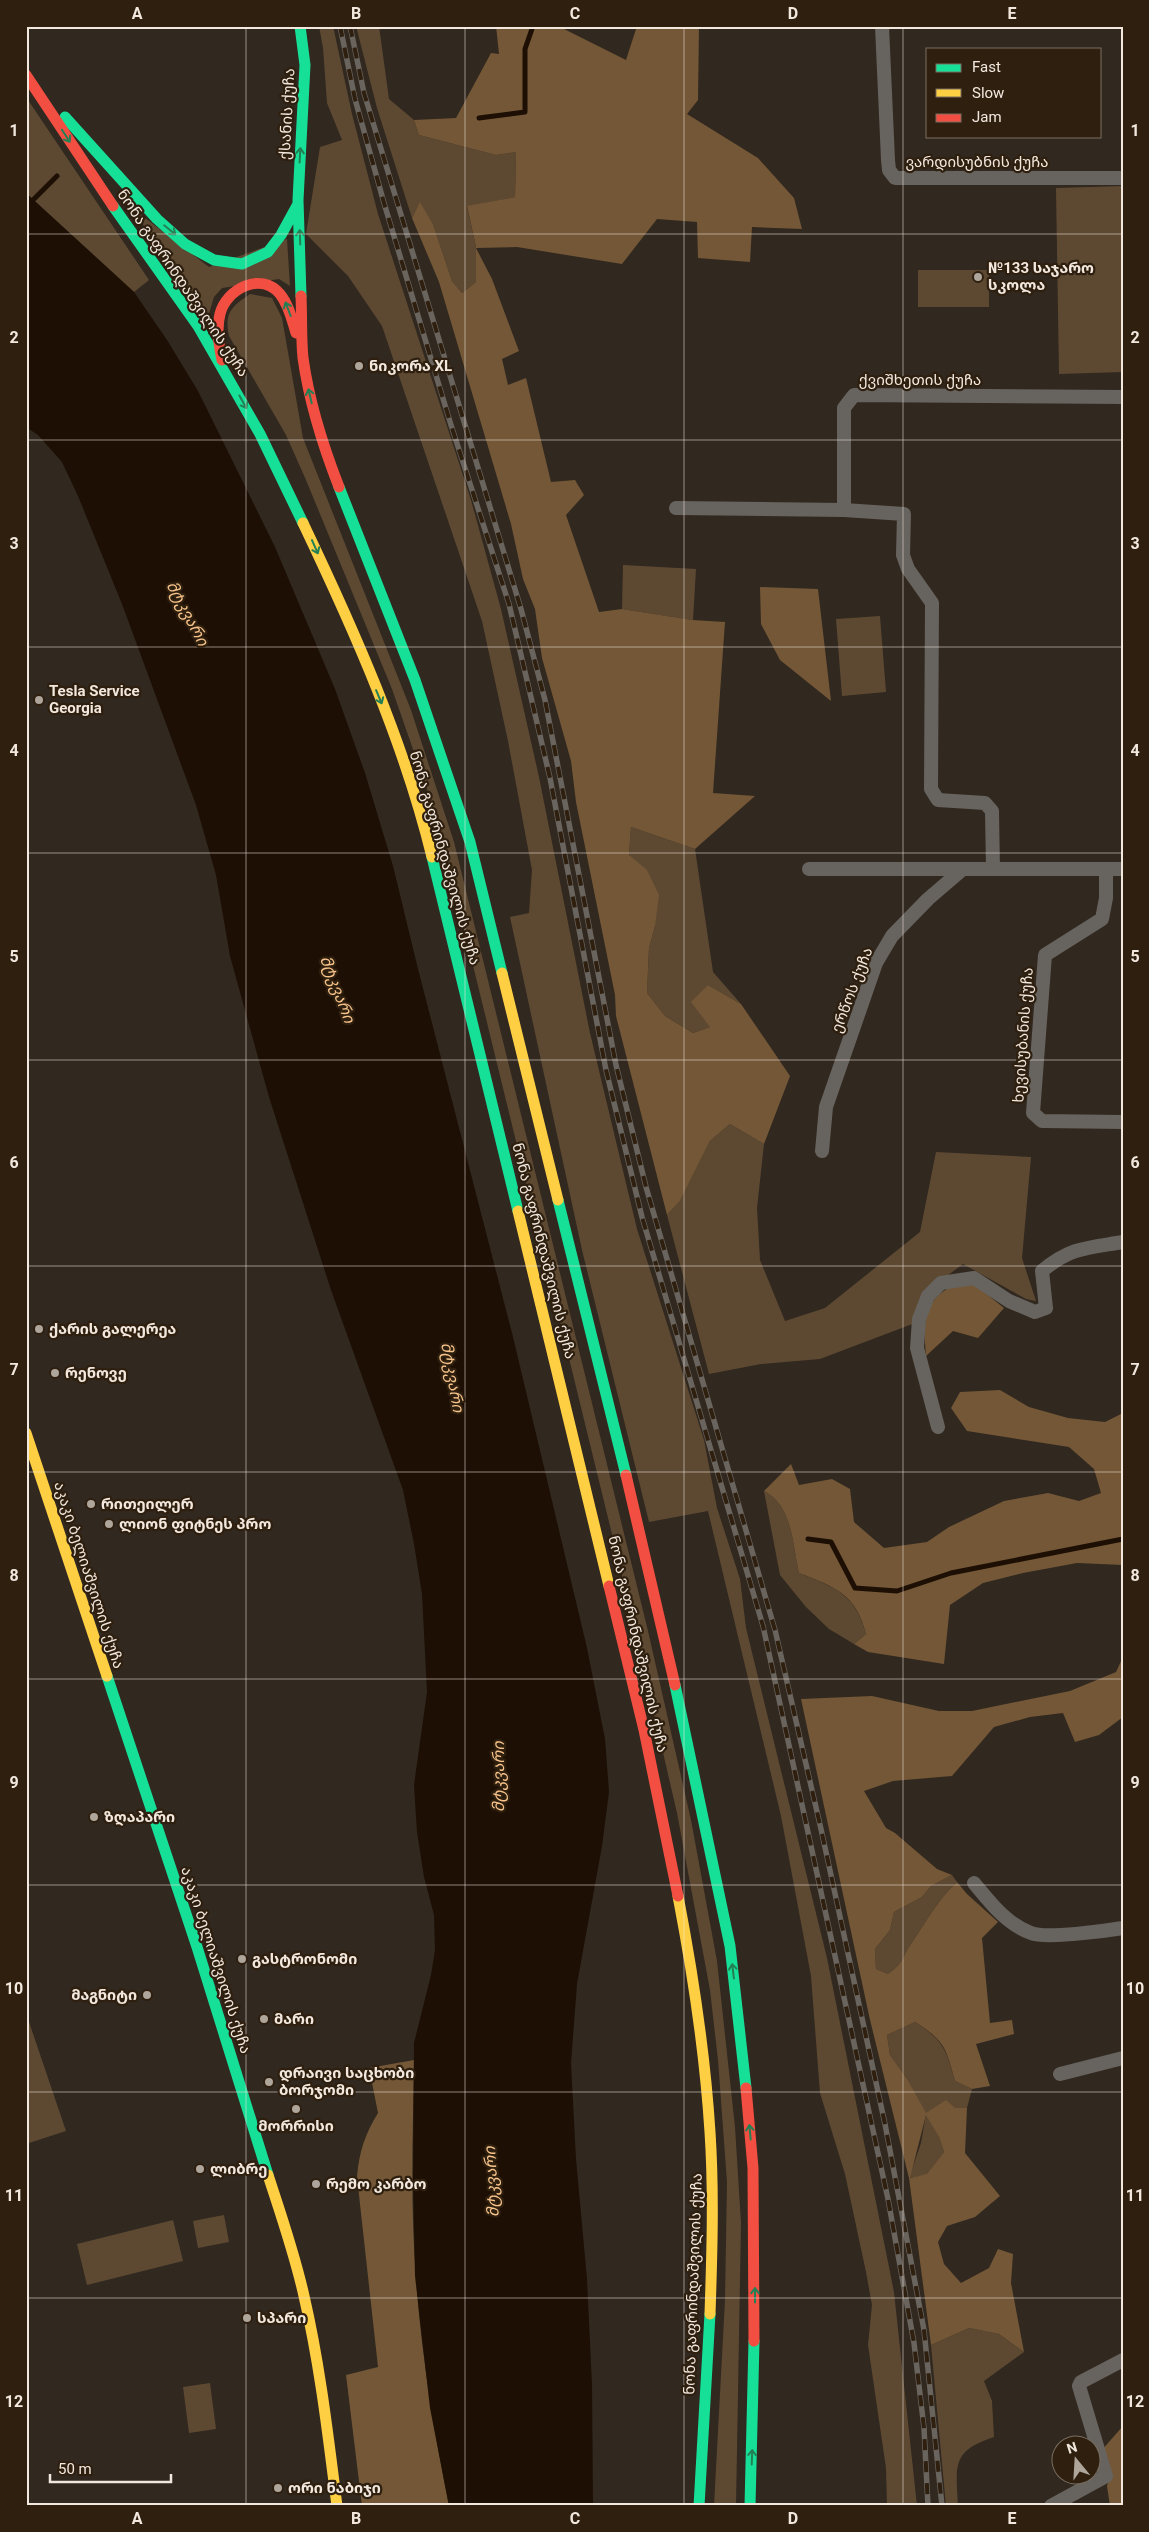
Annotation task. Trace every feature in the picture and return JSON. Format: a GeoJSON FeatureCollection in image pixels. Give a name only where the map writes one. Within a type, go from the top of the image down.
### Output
{"type":"FeatureCollection","features":[{"type":"Feature","properties":{"kind":"main road","name":"ქსანის ქუჩა"},"geometry":{"type":"LineString","coordinates":[[298,204],[305,96],[305,65],[300,26]]}},
{"type":"Feature","properties":{"kind":"main road"},"geometry":{"type":"LineString","coordinates":[[26,75],[39,94],[78,128],[138,202],[168,229],[205,256],[222,262],[237,263],[260,257],[268,251],[280,236],[298,204]]}},
{"type":"Feature","properties":{"kind":"main road","name":"ნონა გაფრინდაშვილის ქუჩა"},"geometry":{"type":"LineString","coordinates":[[39,94],[88,170],[151,258],[224,368],[280,473],[323,565],[385,711],[414,794],[458,959],[647,1747],[672,1861],[691,1966],[700,2028],[710,2131],[712,2229],[699,2506]]}},
{"type":"Feature","properties":{"kind":"main road","name":"ნონა გაფრინდაშვილის ქუჩა"},"geometry":{"type":"LineString","coordinates":[[298,204],[303,356],[314,414],[330,465],[415,680],[470,842],[643,1546],[711,1847],[730,1946],[737,1997],[753,2168],[755,2312],[750,2506]]}},
{"type":"Feature","properties":{"kind":"main road"},"geometry":{"type":"LineString","coordinates":[[224,368],[218,330],[221,308],[227,296],[237,288],[258,283],[277,290],[284,300],[303,356]]}},
{"type":"Feature","properties":{"kind":"main road","name":"აკაკი ბელიაშვილის ქუჩა"},"geometry":{"type":"LineString","coordinates":[[26,1433],[197,1947],[293,2256],[309,2312],[322,2376],[337,2506]]}},
{"type":"Feature","properties":{"kind":"street","name":"ვარდისუბნის ქუჩა"},"geometry":{"type":"LineString","coordinates":[[882,26],[888,160],[890,170],[895,178],[1123,178]]}},
{"type":"Feature","properties":{"kind":"street","name":"ქვიშხეთის ქუჩა"},"geometry":{"type":"LineString","coordinates":[[844,510],[844,408],[854,395],[1123,397]]}},
{"type":"Feature","properties":{"kind":"street"},"geometry":{"type":"LineString","coordinates":[[676,508],[844,510],[904,514],[903,555],[908,569],[932,603],[931,789],[938,800],[985,803],[992,811],[993,869]]}},
{"type":"Feature","properties":{"kind":"street"},"geometry":{"type":"LineString","coordinates":[[809,869],[1123,869]]}},
{"type":"Feature","properties":{"kind":"street","name":"ერწოს ქუჩა"},"geometry":{"type":"LineString","coordinates":[[822,1151],[826,1107],[876,963],[892,936],[928,899],[963,869]]}},
{"type":"Feature","properties":{"kind":"street","name":"ხევისუბანის ქუჩა"},"geometry":{"type":"LineString","coordinates":[[1106,869],[1106,898],[1102,919],[1046,955],[1034,1113],[1042,1121],[1123,1122]]}},
{"type":"Feature","properties":{"kind":"street"},"geometry":{"type":"LineString","coordinates":[[938,1427],[917,1348],[919,1319],[928,1296],[941,1283],[974,1278],[1009,1301],[1035,1312],[1046,1308],[1042,1271],[1052,1262],[1072,1251],[1123,1242]]}},
{"type":"Feature","properties":{"kind":"street"},"geometry":{"type":"LineString","coordinates":[[974,1883],[1004,1917],[1032,1934],[1090,1933],[1123,1928]]}},
{"type":"Feature","properties":{"kind":"street"},"geometry":{"type":"LineString","coordinates":[[1060,2074],[1123,2058]]}},
{"type":"Feature","properties":{"kind":"street"},"geometry":{"type":"LineString","coordinates":[[1051,2506],[1106,2476],[1079,2386],[1081,2382],[1123,2360]]}},
{"type":"Feature","properties":{"kind":"shaded area"},"geometry":{"type":"Polygon","coordinates":[[[319,26],[333,26],[352,114],[378,214],[471,500],[501,609],[539,777],[590,1033],[637,1229],[704,1440],[717,1508],[740,1579],[746,1628],[827,1958],[894,2292],[917,2506],[887,2506],[886,2468],[868,2345],[872,2305],[845,2174],[820,2093],[811,1976],[781,1816],[708,1511],[649,1522],[582,1250],[510,917],[529,913],[532,870],[508,741],[482,621],[382,326],[348,276],[306,234],[320,147],[342,140],[327,103],[323,48],[319,26]]]}},
{"type":"Feature","properties":{"kind":"shaded area"},"geometry":{"type":"Polygon","coordinates":[[[356,26],[379,26],[389,99],[414,120],[419,135],[496,155],[516,152],[515,197],[467,207],[476,247],[476,282],[462,293],[452,281],[433,224],[420,203],[412,218],[377,108],[356,26]]]}},
{"type":"Feature","properties":{"kind":"shaded area"},"geometry":{"type":"Polygon","coordinates":[[[496,26],[558,26],[626,60],[637,26],[699,26],[698,100],[687,114],[758,158],[794,198],[802,229],[752,227],[750,262],[698,258],[697,222],[657,219],[622,264],[517,247],[476,248],[467,206],[515,197],[516,152],[496,155],[419,135],[414,120],[456,118],[491,53],[499,54],[496,26]]]}},
{"type":"Feature","properties":{"kind":"shaded area"},"geometry":{"type":"Polygon","coordinates":[[[26,97],[149,280],[134,292],[26,193],[26,97]]]}},
{"type":"Feature","properties":{"kind":"shaded area"},"geometry":{"type":"Polygon","coordinates":[[[1123,186],[1123,372],[1059,374],[1056,188],[1123,186]]]}},
{"type":"Feature","properties":{"kind":"shaded area"},"geometry":{"type":"Polygon","coordinates":[[[420,202],[433,224],[452,281],[462,293],[476,282],[476,248],[492,279],[519,351],[502,359],[508,385],[526,378],[551,482],[575,480],[584,495],[566,515],[599,612],[622,609],[693,620],[725,622],[713,793],[755,796],[695,849],[631,827],[629,855],[647,870],[659,895],[655,926],[649,948],[647,993],[665,1016],[693,1033],[710,1027],[691,1002],[708,985],[741,1004],[790,1076],[764,1144],[730,1124],[710,1141],[680,1201],[667,1215],[616,1016],[615,995],[576,802],[571,761],[542,658],[535,609],[523,579],[511,524],[439,282],[412,218],[420,202]]]}},
{"type":"Feature","properties":{"kind":"shaded area"},"geometry":{"type":"Polygon","coordinates":[[[132,208],[209,267],[287,239],[290,286],[279,279],[222,288],[214,297],[207,320],[132,208]]]}},
{"type":"Feature","properties":{"kind":"shaded area"},"geometry":{"type":"Polygon","coordinates":[[[918,270],[989,270],[989,307],[918,307],[918,270]]]}},
{"type":"Feature","properties":{"kind":"shaded area"},"geometry":{"type":"Polygon","coordinates":[[[250,294],[272,298],[282,318],[303,438],[411,710],[454,842],[648,1631],[691,1820],[717,1961],[735,2127],[741,2223],[736,2506],[714,2506],[725,2300],[727,2182],[718,2060],[710,1990],[677,1813],[621,1571],[437,818],[392,689],[306,480],[286,435],[229,336],[228,316],[230,311],[250,294]]]}},
{"type":"Feature","properties":{"kind":"shaded area"},"geometry":{"type":"Polygon","coordinates":[[[623,565],[696,569],[693,620],[622,609],[623,565]]]}},
{"type":"Feature","properties":{"kind":"shaded area"},"geometry":{"type":"Polygon","coordinates":[[[760,587],[818,589],[831,701],[780,660],[761,624],[760,587]]]}},
{"type":"Feature","properties":{"kind":"shaded area"},"geometry":{"type":"Polygon","coordinates":[[[880,616],[886,692],[842,696],[836,619],[880,616]]]}},
{"type":"Feature","properties":{"kind":"shaded area"},"geometry":{"type":"Polygon","coordinates":[[[631,827],[695,849],[713,972],[741,1004],[708,985],[710,1027],[693,1033],[665,1016],[647,993],[649,948],[655,926],[629,855],[631,827]]]}},
{"type":"Feature","properties":{"kind":"shaded area"},"geometry":{"type":"Polygon","coordinates":[[[730,1124],[764,1144],[757,1208],[760,1260],[785,1321],[825,1308],[920,1232],[936,1152],[1031,1157],[1022,1258],[1036,1301],[1026,1299],[963,1264],[924,1293],[915,1323],[820,1359],[761,1364],[709,1374],[667,1215],[680,1201],[710,1141],[730,1124]]]}},
{"type":"Feature","properties":{"kind":"shaded area"},"geometry":{"type":"Polygon","coordinates":[[[974,1284],[1004,1308],[978,1338],[953,1331],[926,1356],[926,1319],[932,1302],[950,1288],[974,1284]]]}},
{"type":"Feature","properties":{"kind":"shaded area"},"geometry":{"type":"Polygon","coordinates":[[[1000,1390],[1029,1407],[1068,1418],[1105,1422],[1123,1413],[1123,1565],[1077,1563],[983,1583],[950,1605],[944,1664],[868,1652],[854,1644],[866,1634],[862,1620],[850,1601],[833,1588],[799,1573],[786,1516],[774,1498],[764,1491],[791,1464],[799,1485],[832,1479],[850,1489],[854,1522],[884,1548],[927,1542],[949,1527],[1004,1501],[1048,1493],[1079,1501],[1101,1493],[1094,1469],[1069,1447],[967,1431],[951,1408],[960,1392],[1000,1390]]]}},
{"type":"Feature","properties":{"kind":"shaded area"},"geometry":{"type":"Polygon","coordinates":[[[764,1491],[774,1498],[786,1516],[799,1573],[834,1588],[850,1601],[856,1610],[866,1634],[854,1644],[829,1629],[806,1607],[780,1575],[764,1491]]]}},
{"type":"Feature","properties":{"kind":"shaded area"},"geometry":{"type":"Polygon","coordinates":[[[1123,1657],[1123,1717],[1099,1735],[1075,1742],[1063,1713],[1030,1717],[994,1727],[952,1776],[893,1781],[864,1791],[886,1828],[895,1833],[937,1869],[952,1875],[931,1886],[922,1897],[894,1912],[890,1930],[875,1949],[876,1969],[888,1974],[898,1966],[909,1946],[944,1895],[957,1882],[967,1894],[998,1922],[982,1938],[990,2023],[1012,2020],[1014,2034],[976,2044],[990,2086],[972,2089],[955,2081],[943,2046],[933,2035],[915,2022],[887,2035],[890,2055],[908,2080],[926,2113],[946,2100],[955,2108],[967,2108],[965,2153],[1000,2196],[975,2217],[947,2226],[938,2242],[944,2264],[961,2283],[989,2268],[998,2249],[1013,2254],[1011,2283],[1024,2352],[999,2334],[969,2328],[931,2345],[909,2178],[870,2020],[801,1699],[872,1696],[939,1711],[972,1711],[1070,1691],[1116,1672],[1123,1657]],[[926,2115],[910,2178],[927,2174],[944,2152],[939,2137],[926,2115]]]}},
{"type":"Feature","properties":{"kind":"shaded area"},"geometry":{"type":"Polygon","coordinates":[[[952,1875],[957,1882],[934,1910],[909,1946],[898,1966],[888,1974],[876,1969],[875,1949],[890,1930],[894,1912],[922,1897],[931,1886],[952,1875]]]}},
{"type":"Feature","properties":{"kind":"shaded area"},"geometry":{"type":"Polygon","coordinates":[[[26,2013],[66,2131],[26,2144],[26,2013]]]}},
{"type":"Feature","properties":{"kind":"shaded area"},"geometry":{"type":"Polygon","coordinates":[[[915,2022],[938,2041],[946,2053],[955,2081],[972,2089],[967,2108],[927,2114],[939,2137],[944,2152],[927,2175],[909,2178],[921,2143],[926,2114],[908,2080],[890,2055],[887,2035],[915,2022]]]}},
{"type":"Feature","properties":{"kind":"shaded area"},"geometry":{"type":"Polygon","coordinates":[[[414,2060],[412,2196],[418,2306],[429,2392],[449,2506],[362,2506],[346,2375],[378,2367],[357,2177],[363,2144],[378,2113],[369,2068],[414,2060]]]}},
{"type":"Feature","properties":{"kind":"shaded area"},"geometry":{"type":"Polygon","coordinates":[[[224,2215],[229,2242],[198,2248],[193,2221],[224,2215]]]}},
{"type":"Feature","properties":{"kind":"shaded area"},"geometry":{"type":"Polygon","coordinates":[[[173,2220],[183,2261],[87,2285],[77,2244],[173,2220]]]}},
{"type":"Feature","properties":{"kind":"shaded area"},"geometry":{"type":"Polygon","coordinates":[[[969,2328],[999,2334],[1024,2352],[984,2381],[992,2401],[994,2437],[980,2442],[963,2454],[957,2470],[958,2506],[946,2506],[931,2345],[969,2328]]]}},
{"type":"Feature","properties":{"kind":"shaded area"},"geometry":{"type":"Polygon","coordinates":[[[210,2383],[216,2429],[189,2433],[183,2387],[210,2383]]]}},
{"type":"Feature","properties":{"kind":"shaded area"},"geometry":{"type":"Polygon","coordinates":[[[1123,2426],[1123,2506],[1110,2506],[1107,2486],[1110,2475],[1102,2450],[1123,2426]]]}},
{"type":"Feature","properties":{"kind":"water","name":"მტკვარი"},"geometry":{"type":"Polygon","coordinates":[[[26,193],[134,292],[167,340],[198,391],[275,547],[335,689],[365,773],[393,866],[513,1337],[587,1648],[605,1739],[609,1792],[602,1846],[577,1984],[571,2063],[576,2159],[587,2279],[592,2385],[593,2506],[449,2506],[430,2408],[415,2276],[413,2179],[414,2043],[431,1975],[435,1950],[434,1915],[424,1877],[417,1832],[414,1785],[427,1692],[422,1594],[414,1544],[403,1490],[331,1290],[269,1097],[230,956],[216,875],[196,805],[122,604],[78,496],[62,462],[38,435],[26,427],[26,193]]]}},
{"type":"Feature","properties":{"kind":"waterway"},"geometry":{"type":"LineString","coordinates":[[479,118],[525,112],[525,49],[533,26]]}},
{"type":"Feature","properties":{"kind":"waterway"},"geometry":{"type":"LineString","coordinates":[[26,207],[57,176]]}},
{"type":"Feature","properties":{"kind":"waterway"},"geometry":{"type":"LineString","coordinates":[[808,1539],[831,1542],[855,1588],[897,1591],[951,1573],[1123,1539]]}},
{"type":"Feature","properties":{"kind":"railway"},"geometry":{"type":"LineString","coordinates":[[340,26],[355,99],[384,203],[451,425],[509,604],[550,778],[606,1070],[642,1217],[763,1626],[888,2199],[914,2343],[924,2428],[928,2506]]}},
{"type":"Feature","properties":{"kind":"railway"},"geometry":{"type":"LineString","coordinates":[[350,26],[364,93],[521,609],[545,700],[616,1065],[646,1187],[775,1630],[821,1829],[885,2124],[924,2330],[942,2506]]}},
{"type":"Feature","properties":{"kind":"traffic: fast"},"geometry":{"type":"LineString","coordinates":[[300,26],[305,65],[298,200],[301,296]]}},
{"type":"Feature","properties":{"kind":"traffic: fast"},"geometry":{"type":"LineString","coordinates":[[65,117],[157,219],[185,244],[214,260],[242,264],[268,252],[281,235],[298,204]]}},
{"type":"Feature","properties":{"kind":"traffic: fast"},"geometry":{"type":"LineString","coordinates":[[113,206],[198,326],[260,434],[303,523]]}},
{"type":"Feature","properties":{"kind":"traffic: fast"},"geometry":{"type":"LineString","coordinates":[[339,487],[415,680],[470,842],[502,973]]}},
{"type":"Feature","properties":{"kind":"traffic: fast"},"geometry":{"type":"LineString","coordinates":[[432,857],[518,1211]]}},
{"type":"Feature","properties":{"kind":"traffic: fast"},"geometry":{"type":"LineString","coordinates":[[558,1200],[626,1475]]}},
{"type":"Feature","properties":{"kind":"traffic: fast"},"geometry":{"type":"LineString","coordinates":[[107,1676],[197,1947],[268,2175]]}},
{"type":"Feature","properties":{"kind":"traffic: fast"},"geometry":{"type":"LineString","coordinates":[[675,1685],[730,1946],[746,2088]]}},
{"type":"Feature","properties":{"kind":"traffic: fast"},"geometry":{"type":"LineString","coordinates":[[699,2506],[710,2314]]}},
{"type":"Feature","properties":{"kind":"traffic: fast"},"geometry":{"type":"LineString","coordinates":[[750,2506],[754,2341]]}},
{"type":"Feature","properties":{"kind":"traffic: slow"},"geometry":{"type":"LineString","coordinates":[[303,523],[341,604],[376,687],[407,771],[432,857]]}},
{"type":"Feature","properties":{"kind":"traffic: slow"},"geometry":{"type":"LineString","coordinates":[[502,973],[558,1200]]}},
{"type":"Feature","properties":{"kind":"traffic: slow"},"geometry":{"type":"LineString","coordinates":[[518,1211],[609,1586]]}},
{"type":"Feature","properties":{"kind":"traffic: slow"},"geometry":{"type":"LineString","coordinates":[[26,1433],[107,1676]]}},
{"type":"Feature","properties":{"kind":"traffic: slow"},"geometry":{"type":"LineString","coordinates":[[678,1896],[698,2014],[708,2102],[712,2201],[710,2314]]}},
{"type":"Feature","properties":{"kind":"traffic: slow"},"geometry":{"type":"LineString","coordinates":[[268,2175],[288,2235],[310,2322],[323,2400],[337,2506]]}},
{"type":"Feature","properties":{"kind":"traffic: jam"},"geometry":{"type":"LineString","coordinates":[[26,75],[113,206]]}},
{"type":"Feature","properties":{"kind":"traffic: jam"},"geometry":{"type":"LineString","coordinates":[[222,360],[218,331],[220,314],[229,297],[245,286],[263,284],[272,287],[280,294],[288,308],[296,333]]}},
{"type":"Feature","properties":{"kind":"traffic: jam"},"geometry":{"type":"LineString","coordinates":[[301,296],[302,350],[309,391],[327,456],[339,487]]}},
{"type":"Feature","properties":{"kind":"traffic: jam"},"geometry":{"type":"LineString","coordinates":[[626,1475],[675,1685]]}},
{"type":"Feature","properties":{"kind":"traffic: jam"},"geometry":{"type":"LineString","coordinates":[[609,1586],[644,1730],[678,1896]]}},
{"type":"Feature","properties":{"kind":"traffic: jam"},"geometry":{"type":"LineString","coordinates":[[746,2088],[753,2168],[754,2341]]}},
{"type":"Feature","properties":{"kind":"place","name":"№133 საჯარო სკოლა"},"geometry":{"type":"Point","coordinates":[978,277]}},
{"type":"Feature","properties":{"kind":"place","name":"ნიკორა XL"},"geometry":{"type":"Point","coordinates":[359,366]}},
{"type":"Feature","properties":{"kind":"place","name":"Tesla Service Georgia"},"geometry":{"type":"Point","coordinates":[39,700]}},
{"type":"Feature","properties":{"kind":"place","name":"ქარის გალერეა"},"geometry":{"type":"Point","coordinates":[39,1329]}},
{"type":"Feature","properties":{"kind":"place","name":"რენოვე"},"geometry":{"type":"Point","coordinates":[55,1373]}},
{"type":"Feature","properties":{"kind":"place","name":"რითეილერ"},"geometry":{"type":"Point","coordinates":[91,1504]}},
{"type":"Feature","properties":{"kind":"place","name":"ლიონ ფიტნეს პრო"},"geometry":{"type":"Point","coordinates":[109,1524]}},
{"type":"Feature","properties":{"kind":"place","name":"ზღაპარი"},"geometry":{"type":"Point","coordinates":[94,1817]}},
{"type":"Feature","properties":{"kind":"place","name":"გასტრონომი"},"geometry":{"type":"Point","coordinates":[242,1959]}},
{"type":"Feature","properties":{"kind":"place","name":"მაგნიტი"},"geometry":{"type":"Point","coordinates":[147,1995]}},
{"type":"Feature","properties":{"kind":"place","name":"მარი"},"geometry":{"type":"Point","coordinates":[264,2019]}},
{"type":"Feature","properties":{"kind":"place","name":"დრაივი საცხობი ბორჯომი"},"geometry":{"type":"Point","coordinates":[269,2082]}},
{"type":"Feature","properties":{"kind":"place","name":"მორრისი"},"geometry":{"type":"Point","coordinates":[296,2109]}},
{"type":"Feature","properties":{"kind":"place","name":"ლიბრე"},"geometry":{"type":"Point","coordinates":[200,2169]}},
{"type":"Feature","properties":{"kind":"place","name":"რემო კარბო"},"geometry":{"type":"Point","coordinates":[316,2184]}},
{"type":"Feature","properties":{"kind":"place","name":"სპარი"},"geometry":{"type":"Point","coordinates":[247,2318]}},
{"type":"Feature","properties":{"kind":"place","name":"ორი ნაბიჯი"},"geometry":{"type":"Point","coordinates":[278,2488]}}]}
